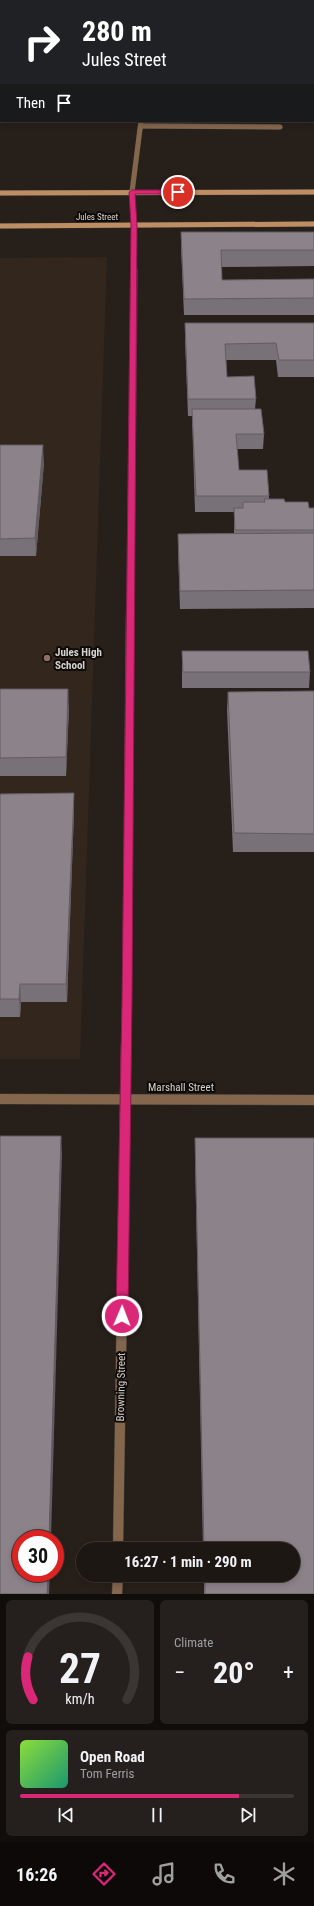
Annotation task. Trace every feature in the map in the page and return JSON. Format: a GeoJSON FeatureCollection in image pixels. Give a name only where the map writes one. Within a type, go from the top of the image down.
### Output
{"type":"FeatureCollection","features":[{"type":"Feature","properties":{"kind":"main road"},"geometry":{"type":"LineString","coordinates":[[0,193],[314,192]]}},
{"type":"Feature","properties":{"kind":"main road","name":"Jules Street"},"geometry":{"type":"LineString","coordinates":[[0,226],[314,224]]}},
{"type":"Feature","properties":{"kind":"street"},"geometry":{"type":"LineString","coordinates":[[141,124],[280,127]]}},
{"type":"Feature","properties":{"kind":"street","name":"Browning Street"},"geometry":{"type":"LineString","coordinates":[[118,1542],[126,1098],[134,225],[132,192],[141,124]]}},
{"type":"Feature","properties":{"kind":"street","name":"Marshall Street"},"geometry":{"type":"LineString","coordinates":[[0,1099],[126,1098],[314,1100]]}},
{"type":"Feature","properties":{"kind":"street"},"geometry":{"type":"LineString","coordinates":[[117,1594],[118,1582]]}},
{"type":"Feature","properties":{"kind":"shaded area","name":"Jules High School"},"geometry":{"type":"Polygon","coordinates":[[[107,257],[80,1059],[0,1059],[0,258],[107,257]]]}},
{"type":"Feature","properties":{"kind":"building"},"geometry":{"type":"Polygon","coordinates":[[[181,232],[314,232],[314,250],[221,250],[222,280],[314,279],[314,298],[184,299],[181,232]]]}},
{"type":"Feature","properties":{"kind":"building"},"geometry":{"type":"Polygon","coordinates":[[[185,323],[314,323],[314,360],[279,360],[276,343],[225,344],[227,377],[254,376],[256,399],[188,399],[185,323]]]}},
{"type":"Feature","properties":{"kind":"building"},"geometry":{"type":"Polygon","coordinates":[[[192,409],[261,409],[264,434],[236,434],[239,470],[267,470],[269,496],[196,496],[192,409]]]}},
{"type":"Feature","properties":{"kind":"building"},"geometry":{"type":"Polygon","coordinates":[[[0,445],[43,445],[35,538],[0,539],[0,445]]]}},
{"type":"Feature","properties":{"kind":"building"},"geometry":{"type":"Polygon","coordinates":[[[264,499],[284,499],[285,502],[308,502],[309,508],[314,508],[314,530],[235,530],[234,508],[243,508],[243,502],[265,502],[264,499]]]}},
{"type":"Feature","properties":{"kind":"building"},"geometry":{"type":"Polygon","coordinates":[[[314,533],[314,590],[180,591],[178,534],[314,533]]]}},
{"type":"Feature","properties":{"kind":"building"},"geometry":{"type":"Polygon","coordinates":[[[182,651],[308,651],[310,672],[183,672],[182,651]]]}},
{"type":"Feature","properties":{"kind":"building"},"geometry":{"type":"Polygon","coordinates":[[[0,689],[68,689],[66,757],[0,758],[0,689]]]}},
{"type":"Feature","properties":{"kind":"building"},"geometry":{"type":"Polygon","coordinates":[[[314,691],[314,834],[234,833],[228,692],[314,691]]]}},
{"type":"Feature","properties":{"kind":"building"},"geometry":{"type":"Polygon","coordinates":[[[74,793],[66,984],[20,984],[19,999],[0,999],[0,794],[74,793]]]}},
{"type":"Feature","properties":{"kind":"building"},"geometry":{"type":"Polygon","coordinates":[[[0,1136],[61,1136],[49,1530],[12,1530],[12,1582],[48,1582],[47,1594],[0,1594],[0,1136]]]}},
{"type":"Feature","properties":{"kind":"building"},"geometry":{"type":"Polygon","coordinates":[[[195,1138],[314,1138],[314,1594],[205,1594],[205,1582],[300,1582],[300,1542],[204,1542],[195,1138]]]}},
{"type":"Feature","properties":{"kind":"place","name":"Jules High School"},"geometry":{"type":"Point","coordinates":[47,658]}},
{"type":"Feature","properties":{"kind":"route"},"geometry":{"type":"LineString","coordinates":[[122,1316],[126,1098],[134,225],[132,192],[178,192]]}}]}
